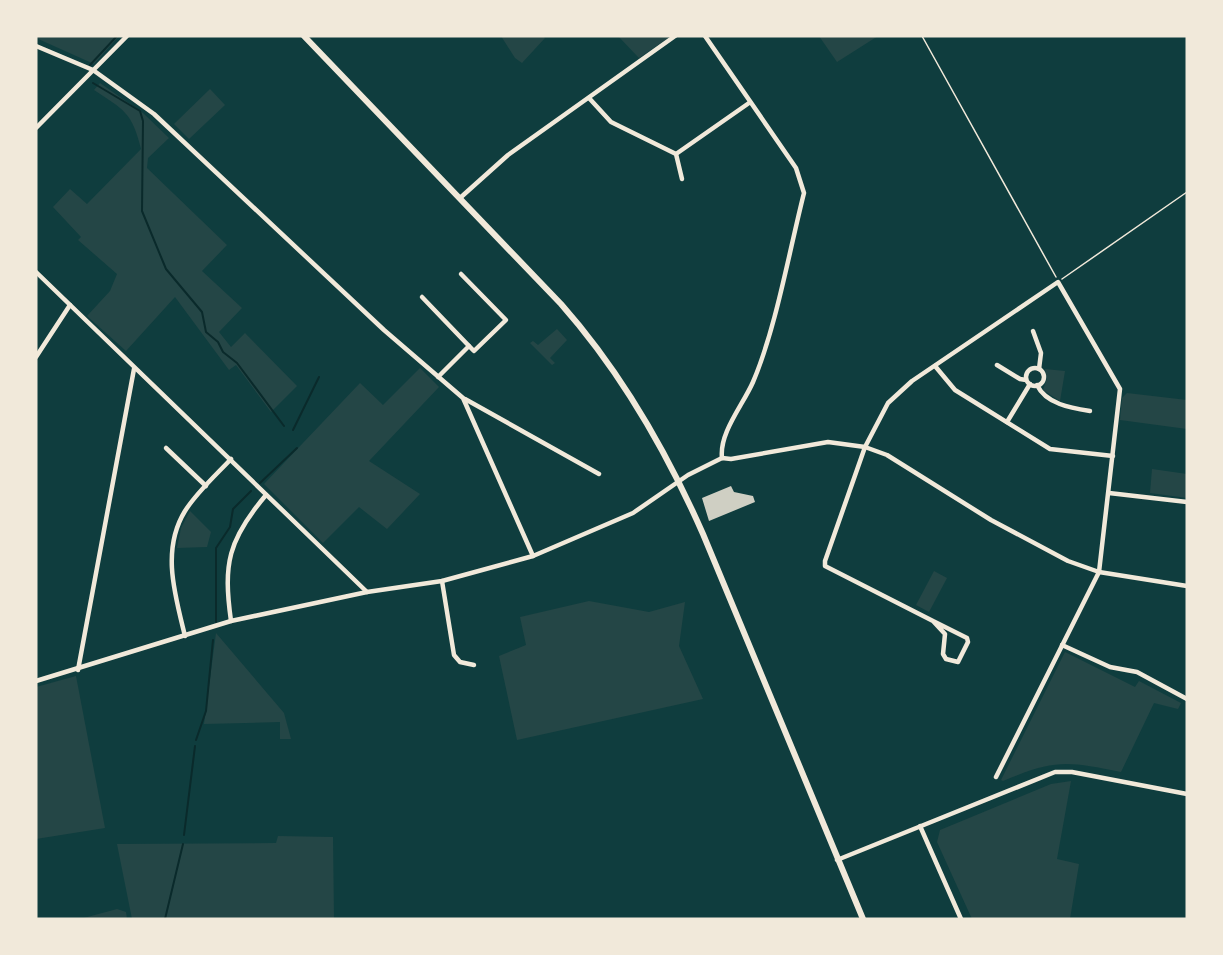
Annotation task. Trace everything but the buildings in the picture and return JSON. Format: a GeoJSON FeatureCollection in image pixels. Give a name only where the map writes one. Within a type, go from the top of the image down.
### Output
{"type":"FeatureCollection","features":[{"type":"Feature","properties":{"kind":"main road"},"geometry":{"type":"LineString","coordinates":[[304,36],[460,198],[588,336],[633,398],[680,481],[788,733],[837,860],[863,919]]}},
{"type":"Feature","properties":{"kind":"street"},"geometry":{"type":"LineString","coordinates":[[36,128],[127,36]]}},
{"type":"Feature","properties":{"kind":"street"},"geometry":{"type":"LineString","coordinates":[[460,198],[508,154],[675,36]]}},
{"type":"Feature","properties":{"kind":"street"},"geometry":{"type":"LineString","coordinates":[[705,36],[749,103],[796,168],[804,194],[754,380],[724,437],[721,448],[722,458]]}},
{"type":"Feature","properties":{"kind":"street"},"geometry":{"type":"LineString","coordinates":[[36,46],[93,70],[154,114],[384,330],[463,398],[599,474]]}},
{"type":"Feature","properties":{"kind":"street"},"geometry":{"type":"LineString","coordinates":[[589,98],[610,122],[676,154]]}},
{"type":"Feature","properties":{"kind":"street"},"geometry":{"type":"LineString","coordinates":[[676,154],[749,103]]}},
{"type":"Feature","properties":{"kind":"street"},"geometry":{"type":"LineString","coordinates":[[676,154],[682,179]]}},
{"type":"Feature","properties":{"kind":"street"},"geometry":{"type":"LineString","coordinates":[[36,272],[367,592]]}},
{"type":"Feature","properties":{"kind":"street"},"geometry":{"type":"LineString","coordinates":[[422,297],[474,351],[506,320],[461,274]]}},
{"type":"Feature","properties":{"kind":"street"},"geometry":{"type":"LineString","coordinates":[[933,621],[945,634],[943,654],[946,659],[958,662],[968,642],[967,638],[825,566],[865,447],[888,404],[912,381],[1058,282],[1120,389],[1109,493],[1099,572],[996,777]]}},
{"type":"Feature","properties":{"kind":"street"},"geometry":{"type":"LineString","coordinates":[[36,357],[70,305]]}},
{"type":"Feature","properties":{"kind":"street"},"geometry":{"type":"LineString","coordinates":[[1033,331],[1041,353],[1039,369],[1043,378],[1036,385]]}},
{"type":"Feature","properties":{"kind":"street"},"geometry":{"type":"LineString","coordinates":[[438,377],[469,346]]}},
{"type":"Feature","properties":{"kind":"street"},"geometry":{"type":"LineString","coordinates":[[997,364],[1020,379],[1036,385],[1040,391],[1066,408],[1090,411]]}},
{"type":"Feature","properties":{"kind":"street"},"geometry":{"type":"LineString","coordinates":[[935,366],[955,390],[1050,449],[1113,456]]}},
{"type":"Feature","properties":{"kind":"street"},"geometry":{"type":"LineString","coordinates":[[78,670],[134,369]]}},
{"type":"Feature","properties":{"kind":"street"},"geometry":{"type":"LineString","coordinates":[[1006,422],[1028,382],[1029,370],[1039,369]]}},
{"type":"Feature","properties":{"kind":"street"},"geometry":{"type":"LineString","coordinates":[[463,398],[533,556]]}},
{"type":"Feature","properties":{"kind":"street"},"geometry":{"type":"LineString","coordinates":[[36,681],[78,670],[231,621],[367,592],[442,581],[533,556],[633,513],[680,481],[722,458],[731,459],[828,442],[865,447],[887,454],[1028,542],[1099,572],[1187,586]]}},
{"type":"Feature","properties":{"kind":"street"},"geometry":{"type":"LineString","coordinates":[[166,448],[206,486]]}},
{"type":"Feature","properties":{"kind":"street"},"geometry":{"type":"LineString","coordinates":[[185,636],[174,588],[171,561],[174,537],[185,510],[231,459]]}},
{"type":"Feature","properties":{"kind":"street"},"geometry":{"type":"LineString","coordinates":[[1109,493],[1187,502]]}},
{"type":"Feature","properties":{"kind":"street"},"geometry":{"type":"LineString","coordinates":[[231,621],[226,584],[234,544],[251,513],[266,495]]}},
{"type":"Feature","properties":{"kind":"street"},"geometry":{"type":"LineString","coordinates":[[442,581],[454,655],[460,662],[474,665]]}},
{"type":"Feature","properties":{"kind":"street"},"geometry":{"type":"LineString","coordinates":[[1062,645],[1110,667],[1137,672],[1187,699]]}},
{"type":"Feature","properties":{"kind":"street"},"geometry":{"type":"LineString","coordinates":[[837,860],[1055,772],[1072,772],[1187,794]]}},
{"type":"Feature","properties":{"kind":"street"},"geometry":{"type":"LineString","coordinates":[[920,826],[961,919]]}},
{"type":"Feature","properties":{"kind":"path"},"geometry":{"type":"LineString","coordinates":[[922,36],[1058,282],[1187,192]]}},
{"type":"Feature","properties":{"kind":"shaded area"},"geometry":{"type":"Polygon","coordinates":[[[36,36],[119,36],[94,64],[36,38],[36,36]]]}},
{"type":"Feature","properties":{"kind":"shaded area"},"geometry":{"type":"Polygon","coordinates":[[[501,36],[543,36],[545,38],[522,63],[515,58],[501,36]]]}},
{"type":"Feature","properties":{"kind":"shaded area"},"geometry":{"type":"Polygon","coordinates":[[[618,36],[671,36],[639,58],[618,36]]]}},
{"type":"Feature","properties":{"kind":"shaded area"},"geometry":{"type":"Polygon","coordinates":[[[819,36],[878,36],[837,62],[819,36]]]}},
{"type":"Feature","properties":{"kind":"shaded area"},"geometry":{"type":"Polygon","coordinates":[[[100,83],[143,113],[169,138],[148,158],[147,168],[227,245],[202,271],[242,308],[219,332],[231,347],[245,333],[297,386],[271,412],[236,365],[229,370],[175,297],[126,351],[87,316],[110,291],[117,274],[78,240],[81,237],[53,207],[70,189],[87,204],[141,149],[130,119],[113,102],[94,90],[100,83]]]}},
{"type":"Feature","properties":{"kind":"shaded area"},"geometry":{"type":"Polygon","coordinates":[[[210,89],[225,105],[189,139],[174,124],[210,89]]]}},
{"type":"Feature","properties":{"kind":"shaded area"},"geometry":{"type":"Polygon","coordinates":[[[557,329],[567,340],[550,358],[555,363],[552,365],[530,343],[533,341],[538,345],[557,329]]]}},
{"type":"Feature","properties":{"kind":"shaded area"},"geometry":{"type":"Polygon","coordinates":[[[420,368],[439,387],[369,461],[420,494],[387,529],[359,507],[323,543],[264,484],[360,383],[383,405],[420,368]]]}},
{"type":"Feature","properties":{"kind":"shaded area"},"geometry":{"type":"Polygon","coordinates":[[[1045,369],[1065,371],[1060,401],[1043,390],[1047,378],[1045,369]]]}},
{"type":"Feature","properties":{"kind":"shaded area"},"geometry":{"type":"Polygon","coordinates":[[[1127,393],[1187,400],[1187,429],[1120,420],[1122,398],[1127,393]]]}},
{"type":"Feature","properties":{"kind":"shaded area"},"geometry":{"type":"Polygon","coordinates":[[[1152,469],[1187,474],[1187,498],[1150,493],[1152,469]]]}},
{"type":"Feature","properties":{"kind":"shaded area"},"geometry":{"type":"Polygon","coordinates":[[[190,511],[211,532],[207,547],[177,548],[181,528],[190,511]]]}},
{"type":"Feature","properties":{"kind":"shaded area"},"geometry":{"type":"Polygon","coordinates":[[[934,571],[947,578],[929,612],[916,605],[934,571]]]}},
{"type":"Feature","properties":{"kind":"shaded area"},"geometry":{"type":"Polygon","coordinates":[[[589,601],[649,612],[685,602],[679,646],[703,699],[517,740],[499,656],[526,645],[520,617],[589,601]]]}},
{"type":"Feature","properties":{"kind":"shaded area"},"geometry":{"type":"Polygon","coordinates":[[[216,633],[284,713],[291,739],[280,739],[280,722],[204,724],[216,633]]]}},
{"type":"Feature","properties":{"kind":"shaded area"},"geometry":{"type":"Polygon","coordinates":[[[1065,652],[1135,687],[1139,681],[1181,703],[1178,709],[1154,703],[1121,772],[1061,764],[1036,769],[1003,781],[1001,780],[1065,652]]]}},
{"type":"Feature","properties":{"kind":"shaded area"},"geometry":{"type":"Polygon","coordinates":[[[76,676],[105,828],[36,839],[36,687],[76,676]]]}},
{"type":"Feature","properties":{"kind":"shaded area"},"geometry":{"type":"Polygon","coordinates":[[[1071,781],[1057,859],[1079,864],[1070,919],[972,919],[937,842],[940,830],[1051,784],[1071,781]]]}},
{"type":"Feature","properties":{"kind":"shaded area"},"geometry":{"type":"Polygon","coordinates":[[[278,836],[333,837],[334,919],[132,919],[117,844],[276,843],[278,836]]]}},
{"type":"Feature","properties":{"kind":"shaded area"},"geometry":{"type":"Polygon","coordinates":[[[117,909],[126,912],[127,919],[80,919],[117,909]]]}},
{"type":"Feature","properties":{"kind":"waterway"},"geometry":{"type":"LineString","coordinates":[[90,65],[117,36]]}},
{"type":"Feature","properties":{"kind":"waterway"},"geometry":{"type":"LineString","coordinates":[[93,83],[140,111],[143,121],[142,211],[166,269],[202,312],[206,332],[218,342],[223,352],[237,363],[284,426]]}},
{"type":"Feature","properties":{"kind":"waterway"},"geometry":{"type":"LineString","coordinates":[[293,430],[319,377]]}},
{"type":"Feature","properties":{"kind":"waterway"},"geometry":{"type":"LineString","coordinates":[[260,483],[297,448]]}},
{"type":"Feature","properties":{"kind":"waterway"},"geometry":{"type":"LineString","coordinates":[[216,622],[216,548],[230,527],[233,509],[251,491]]}},
{"type":"Feature","properties":{"kind":"waterway"},"geometry":{"type":"LineString","coordinates":[[196,740],[206,711],[213,640]]}},
{"type":"Feature","properties":{"kind":"waterway"},"geometry":{"type":"LineString","coordinates":[[184,835],[195,746]]}},
{"type":"Feature","properties":{"kind":"waterway"},"geometry":{"type":"LineString","coordinates":[[165,919],[183,844]]}}]}
